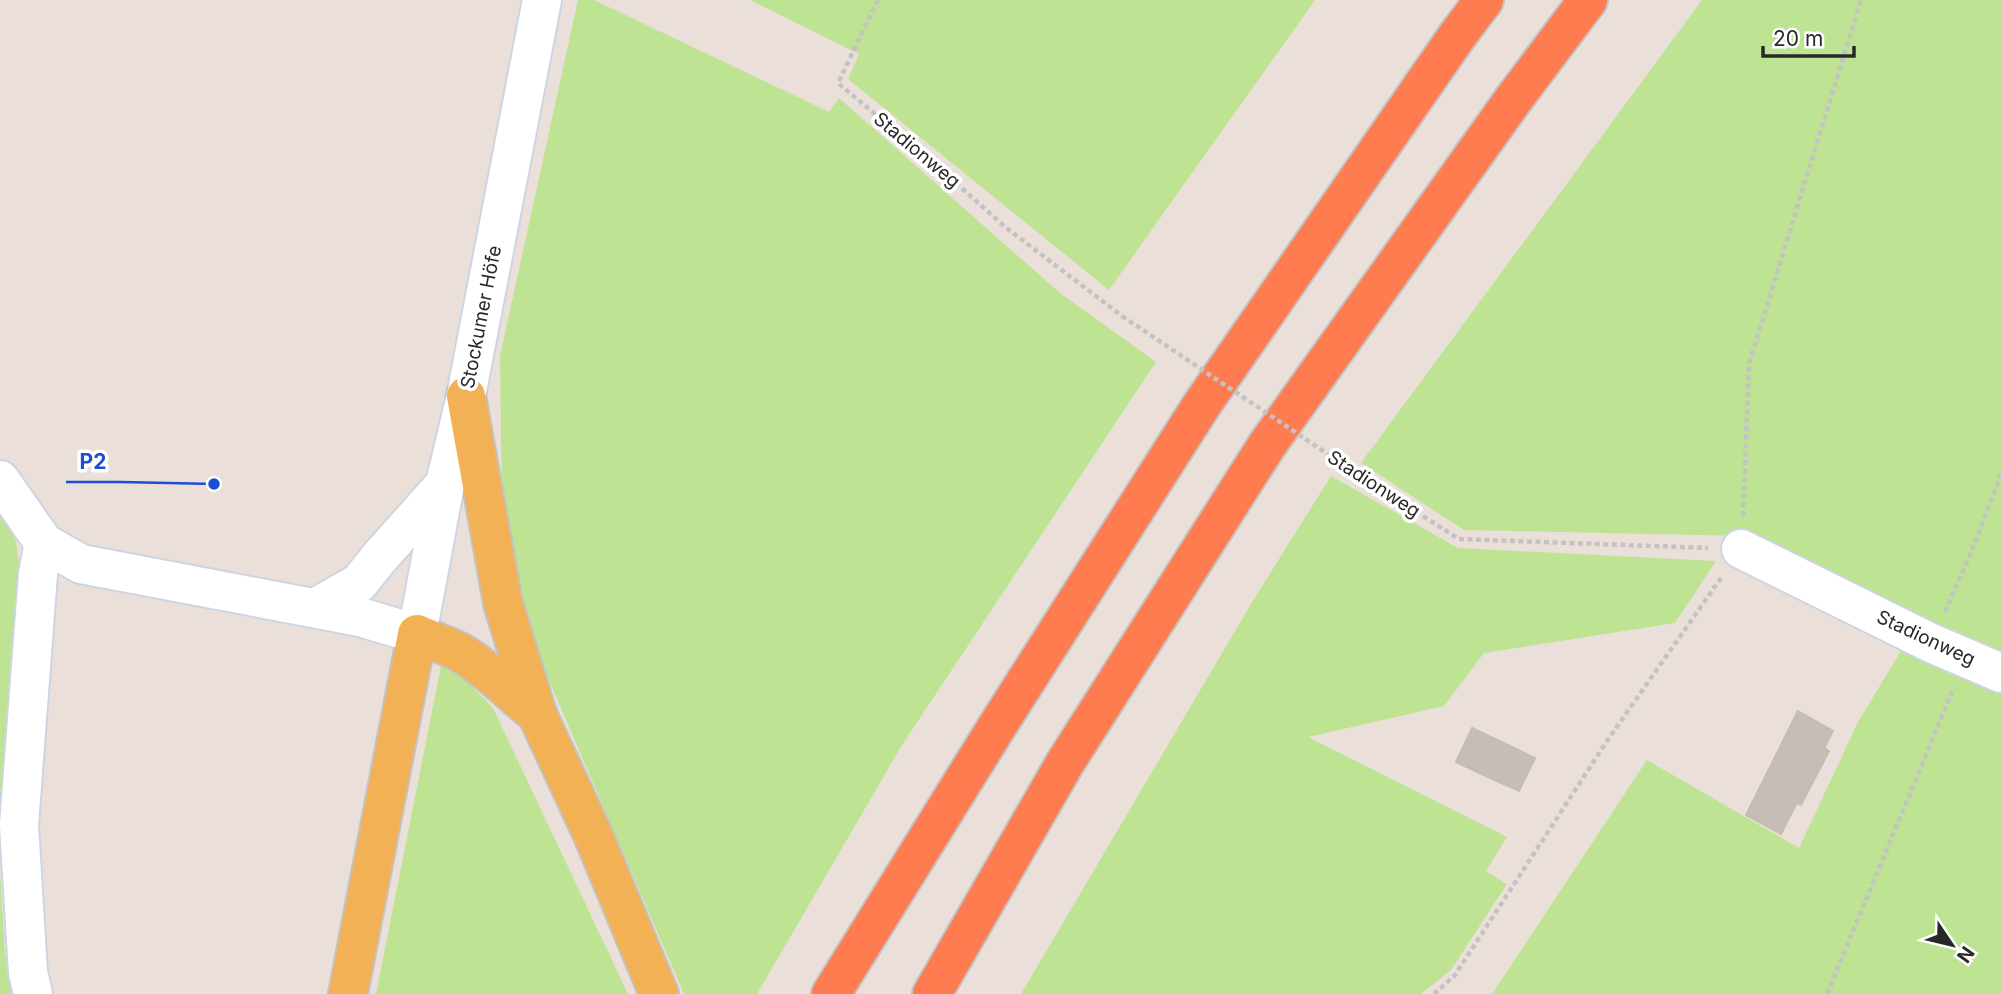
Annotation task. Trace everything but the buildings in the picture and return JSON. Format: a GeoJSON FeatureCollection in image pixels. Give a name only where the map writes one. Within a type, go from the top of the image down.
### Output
{"type":"FeatureCollection","features":[{"type":"Feature","properties":{"kind":"highway"},"geometry":{"type":"LineString","coordinates":[[831,994],[1200,406],[1484,0]]}},
{"type":"Feature","properties":{"kind":"highway"},"geometry":{"type":"LineString","coordinates":[[932,994],[1065,763],[1267,445],[1513,100],[1588,0]]}},
{"type":"Feature","properties":{"kind":"main road"},"geometry":{"type":"LineString","coordinates":[[466,396],[503,603],[537,714],[593,835],[659,994]]}},
{"type":"Feature","properties":{"kind":"main road"},"geometry":{"type":"LineString","coordinates":[[348,994],[417,634],[462,653],[537,714]]}},
{"type":"Feature","properties":{"kind":"street","name":"Stockumer Höfe"},"geometry":{"type":"LineString","coordinates":[[417,634],[542,0]]}},
{"type":"Feature","properties":{"kind":"street"},"geometry":{"type":"LineString","coordinates":[[0,480],[44,543],[81,564],[315,608],[417,634]]}},
{"type":"Feature","properties":{"kind":"street"},"geometry":{"type":"LineString","coordinates":[[315,608],[359,583],[445,484]]}},
{"type":"Feature","properties":{"kind":"street"},"geometry":{"type":"LineString","coordinates":[[33,994],[28,972],[19,825],[38,574],[44,543]]}},
{"type":"Feature","properties":{"kind":"street","name":"Stadionweg"},"geometry":{"type":"LineString","coordinates":[[1741,549],[1931,643],[2001,673]]}},
{"type":"Feature","properties":{"kind":"path","name":"Stadionweg"},"geometry":{"type":"LineString","coordinates":[[878,0],[838,83],[1004,226],[1122,316],[1380,489],[1459,539],[1741,549]]}},
{"type":"Feature","properties":{"kind":"path"},"geometry":{"type":"LineString","coordinates":[[1434,994],[1455,975],[1607,741],[1741,549],[1749,364],[1861,0]]}},
{"type":"Feature","properties":{"kind":"path"},"geometry":{"type":"LineString","coordinates":[[1931,643],[1975,543],[2001,474]]}},
{"type":"Feature","properties":{"kind":"path"},"geometry":{"type":"LineString","coordinates":[[1827,994],[1966,657]]}},
{"type":"Feature","properties":{"kind":"green space"},"geometry":{"type":"Polygon","coordinates":[[[578,0],[594,0],[829,112],[839,98],[1060,293],[1156,362],[902,745],[757,994],[684,994],[516,604],[502,512],[500,356],[578,0]]]}},
{"type":"Feature","properties":{"kind":"green space"},"geometry":{"type":"Polygon","coordinates":[[[750,0],[1315,0],[1109,290],[848,79],[859,54],[750,0]]]}},
{"type":"Feature","properties":{"kind":"green space"},"geometry":{"type":"Polygon","coordinates":[[[1702,0],[2001,0],[2001,657],[1745,536],[1464,530],[1361,463],[1702,0]]]}},
{"type":"Feature","properties":{"kind":"green space"},"geometry":{"type":"Polygon","coordinates":[[[1331,476],[1458,548],[1716,561],[1675,623],[1484,653],[1444,706],[1308,737],[1507,837],[1486,871],[1507,884],[1451,970],[1421,994],[1021,994],[1251,604],[1331,476]]]}},
{"type":"Feature","properties":{"kind":"green space"},"geometry":{"type":"Polygon","coordinates":[[[0,500],[16,543],[23,586],[22,619],[5,739],[0,827],[0,500]]]}},
{"type":"Feature","properties":{"kind":"green space"},"geometry":{"type":"Polygon","coordinates":[[[1910,636],[2001,678],[2001,994],[1492,994],[1647,760],[1799,848],[1858,722],[1910,636]]]}},
{"type":"Feature","properties":{"kind":"green space"},"geometry":{"type":"Polygon","coordinates":[[[441,666],[466,680],[493,708],[628,994],[376,994],[441,666]]]}},
{"type":"Feature","properties":{"kind":"green space"},"geometry":{"type":"Polygon","coordinates":[[[0,872],[5,954],[12,994],[0,994],[0,872]]]}},
{"type":"Feature","properties":{"kind":"place","name":"P2"},"geometry":{"type":"Point","coordinates":[214,484]}}]}
